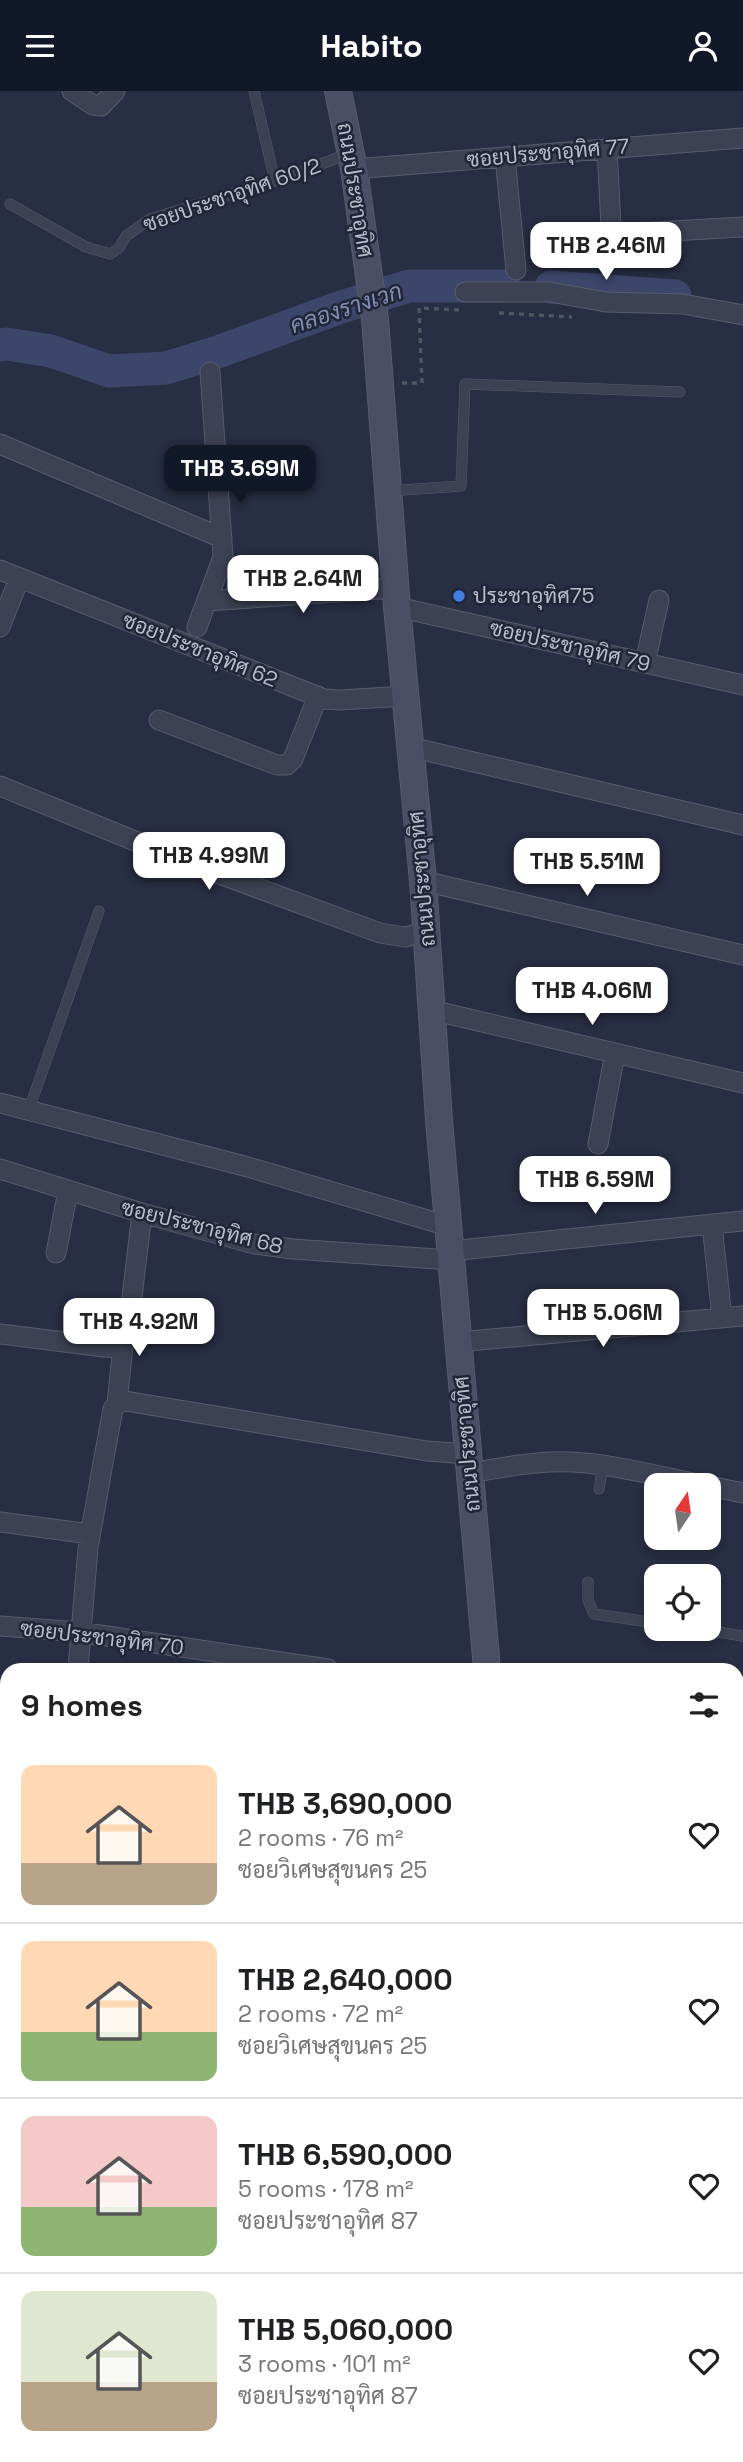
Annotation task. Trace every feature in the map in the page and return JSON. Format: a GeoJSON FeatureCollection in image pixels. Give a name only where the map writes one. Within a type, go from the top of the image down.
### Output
{"type":"FeatureCollection","features":[{"type":"Feature","properties":{"kind":"main road","name":"ถนนประชาอุทิศ"},"geometry":{"type":"LineString","coordinates":[[338,91],[352,161],[375,319],[396,598],[423,881],[450,1246],[486,1663]]}},
{"type":"Feature","properties":{"kind":"street"},"geometry":{"type":"LineString","coordinates":[[72,91],[93,105],[101,106],[115,91]]}},
{"type":"Feature","properties":{"kind":"street","name":"ซอยประชาอุทิศ 77"},"geometry":{"type":"LineString","coordinates":[[352,161],[505,157],[743,138]]}},
{"type":"Feature","properties":{"kind":"street"},"geometry":{"type":"LineString","coordinates":[[607,148],[611,227],[614,232],[619,234],[743,227]]}},
{"type":"Feature","properties":{"kind":"street"},"geometry":{"type":"LineString","coordinates":[[505,157],[516,270]]}},
{"type":"Feature","properties":{"kind":"street"},"geometry":{"type":"LineString","coordinates":[[465,292],[550,292],[606,302],[683,304],[743,315]]}},
{"type":"Feature","properties":{"kind":"street"},"geometry":{"type":"LineString","coordinates":[[197,627],[223,557],[210,372]]}},
{"type":"Feature","properties":{"kind":"street"},"geometry":{"type":"LineString","coordinates":[[0,444],[222,538]]}},
{"type":"Feature","properties":{"kind":"street","name":"ซอยประชาอุทิศ 62"},"geometry":{"type":"LineString","coordinates":[[0,570],[318,696],[340,700],[405,696]]}},
{"type":"Feature","properties":{"kind":"street"},"geometry":{"type":"LineString","coordinates":[[0,627],[19,579]]}},
{"type":"Feature","properties":{"kind":"street","name":"ซอยประชาอุทิศ 79"},"geometry":{"type":"LineString","coordinates":[[207,601],[396,598],[645,663],[743,685]]}},
{"type":"Feature","properties":{"kind":"street"},"geometry":{"type":"LineString","coordinates":[[645,663],[659,600]]}},
{"type":"Feature","properties":{"kind":"street"},"geometry":{"type":"LineString","coordinates":[[159,720],[277,765],[287,765],[293,759],[318,696]]}},
{"type":"Feature","properties":{"kind":"street"},"geometry":{"type":"LineString","coordinates":[[410,747],[743,825]]}},
{"type":"Feature","properties":{"kind":"street"},"geometry":{"type":"LineString","coordinates":[[0,786],[184,861],[380,933],[405,937],[426,932]]}},
{"type":"Feature","properties":{"kind":"street"},"geometry":{"type":"LineString","coordinates":[[423,881],[743,955]]}},
{"type":"Feature","properties":{"kind":"street"},"geometry":{"type":"LineString","coordinates":[[431,1010],[743,1083]]}},
{"type":"Feature","properties":{"kind":"street"},"geometry":{"type":"LineString","coordinates":[[598,1145],[615,1053]]}},
{"type":"Feature","properties":{"kind":"street"},"geometry":{"type":"LineString","coordinates":[[0,1103],[248,1167],[450,1246],[743,1221]]}},
{"type":"Feature","properties":{"kind":"street","name":"ซอยประชาอุทิศ 68"},"geometry":{"type":"LineString","coordinates":[[0,1169],[254,1244],[293,1249],[450,1246]]}},
{"type":"Feature","properties":{"kind":"street"},"geometry":{"type":"LineString","coordinates":[[56,1253],[68,1191]]}},
{"type":"Feature","properties":{"kind":"street"},"geometry":{"type":"LineString","coordinates":[[117,1404],[142,1213]]}},
{"type":"Feature","properties":{"kind":"street"},"geometry":{"type":"LineString","coordinates":[[712,1224],[722,1318]]}},
{"type":"Feature","properties":{"kind":"street"},"geometry":{"type":"LineString","coordinates":[[458,1342],[743,1316]]}},
{"type":"Feature","properties":{"kind":"street"},"geometry":{"type":"LineString","coordinates":[[0,1334],[104,1347],[116,1348],[123,1345]]}},
{"type":"Feature","properties":{"kind":"street"},"geometry":{"type":"LineString","coordinates":[[78,1663],[90,1534],[108,1432],[113,1409],[125,1401],[427,1451],[469,1463],[553,1462],[603,1466],[644,1474]]}},
{"type":"Feature","properties":{"kind":"street"},"geometry":{"type":"LineString","coordinates":[[721,1489],[743,1493]]}},
{"type":"Feature","properties":{"kind":"street"},"geometry":{"type":"LineString","coordinates":[[0,1522],[90,1534]]}},
{"type":"Feature","properties":{"kind":"street","name":"ซอยประชาอุทิศ 70"},"geometry":{"type":"LineString","coordinates":[[0,1626],[80,1632],[238,1663]]}},
{"type":"Feature","properties":{"kind":"lane"},"geometry":{"type":"LineString","coordinates":[[254,91],[275,181]]}},
{"type":"Feature","properties":{"kind":"lane","name":"ซอยประชาอุทิศ 60/2"},"geometry":{"type":"LineString","coordinates":[[10,204],[86,247],[110,254],[119,248],[126,236],[150,219],[352,161]]}},
{"type":"Feature","properties":{"kind":"lane"},"geometry":{"type":"LineString","coordinates":[[388,491],[461,487],[465,384],[680,392]]}},
{"type":"Feature","properties":{"kind":"lane"},"geometry":{"type":"LineString","coordinates":[[29,1109],[99,912]]}},
{"type":"Feature","properties":{"kind":"lane"},"geometry":{"type":"LineString","coordinates":[[599,1489],[603,1466]]}},
{"type":"Feature","properties":{"kind":"lane"},"geometry":{"type":"LineString","coordinates":[[588,1582],[588,1600],[594,1614],[644,1621]]}},
{"type":"Feature","properties":{"kind":"lane"},"geometry":{"type":"LineString","coordinates":[[721,1632],[743,1636]]}},
{"type":"Feature","properties":{"kind":"path"},"geometry":{"type":"LineString","coordinates":[[379,382],[422,383],[419,308],[473,311]]}},
{"type":"Feature","properties":{"kind":"path"},"geometry":{"type":"LineString","coordinates":[[487,312],[582,317]]}},
{"type":"Feature","properties":{"kind":"waterway","name":"คลองรางเวก"},"geometry":{"type":"LineString","coordinates":[[0,345],[51,351],[109,371],[166,368],[409,286],[504,286]]}},
{"type":"Feature","properties":{"kind":"waterway","name":"คลองรางเวก"},"geometry":{"type":"LineString","coordinates":[[551,287],[675,296]]}},
{"type":"Feature","properties":{"kind":"place","name":"ประชาอุทิศ75"},"geometry":{"type":"Point","coordinates":[459,596]}}]}
